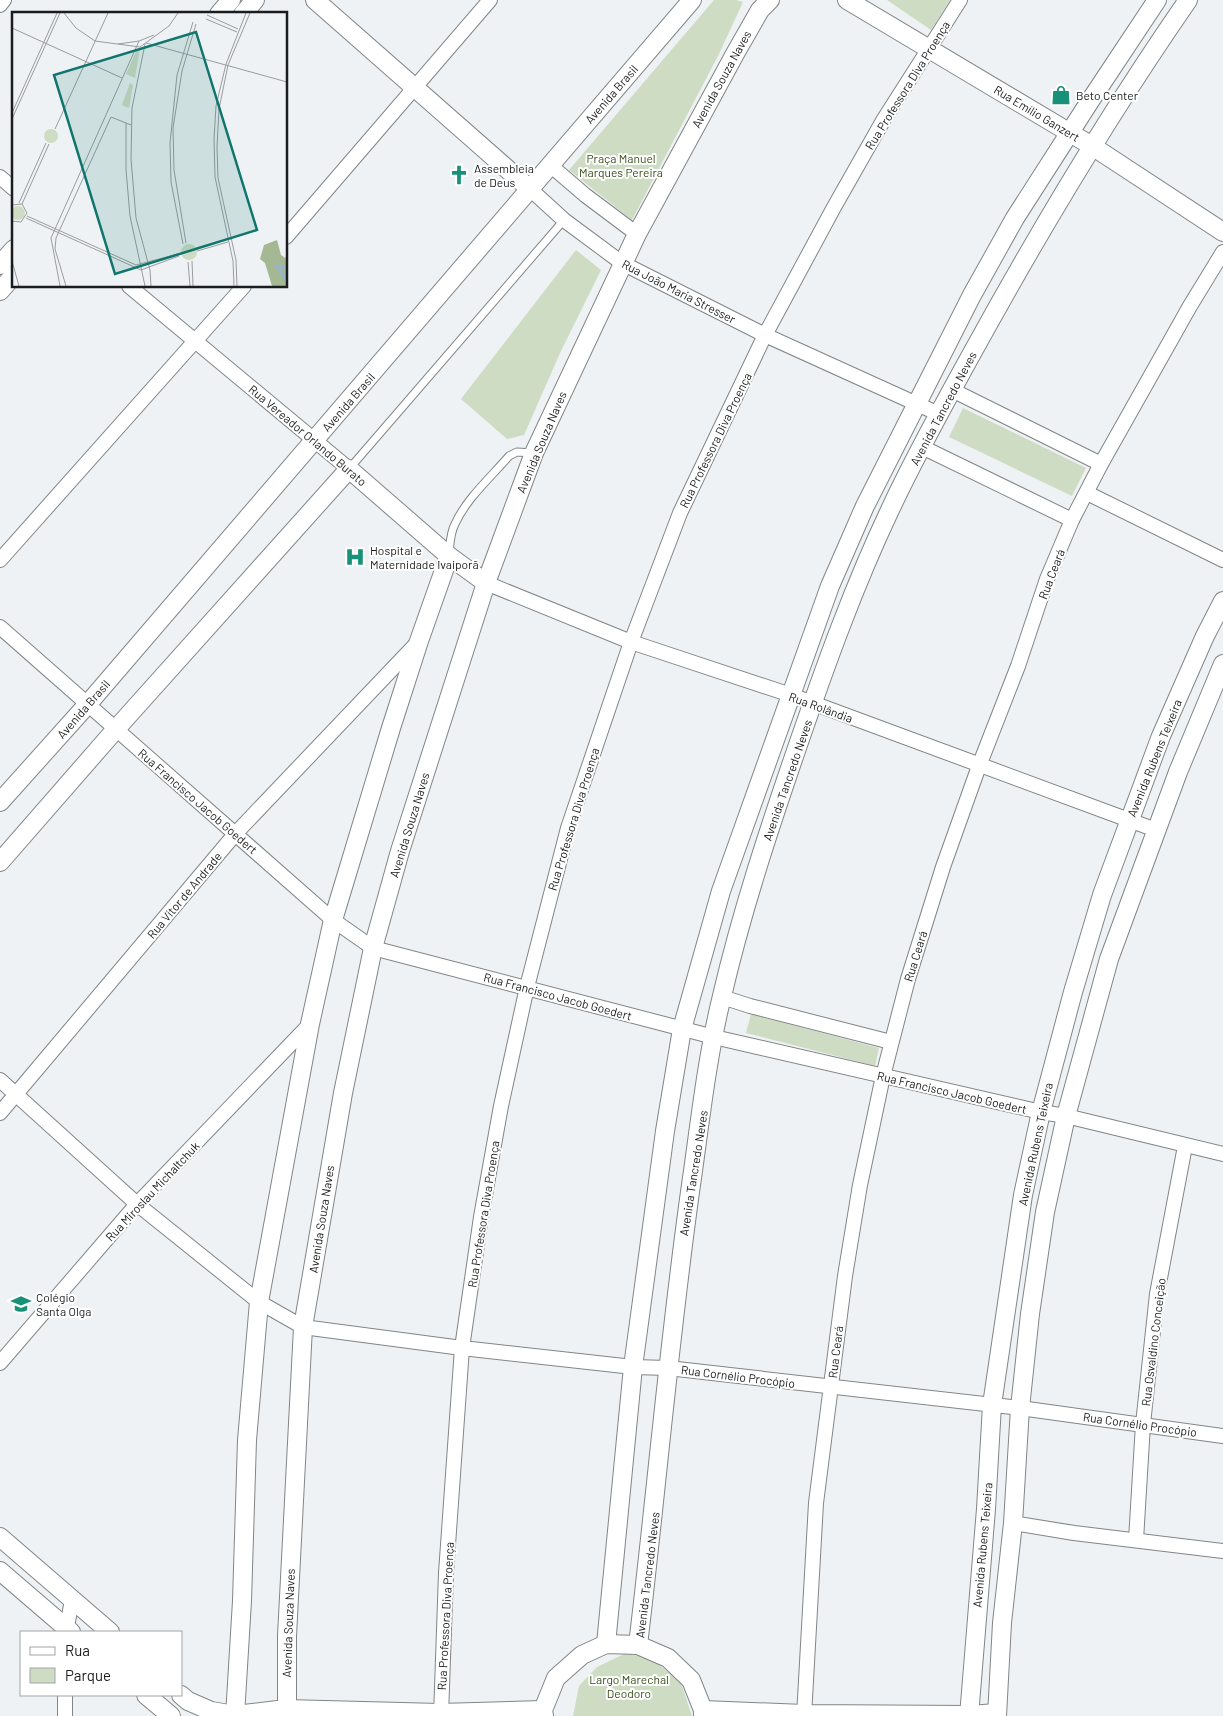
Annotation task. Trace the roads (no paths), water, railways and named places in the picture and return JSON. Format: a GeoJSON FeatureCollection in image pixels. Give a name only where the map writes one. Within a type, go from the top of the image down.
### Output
{"type":"FeatureCollection","features":[{"type":"Feature","properties":{"kind":"street"},"geometry":{"type":"LineString","coordinates":[[0,5],[4,0]]}},
{"type":"Feature","properties":{"kind":"street"},"geometry":{"type":"LineString","coordinates":[[221,12],[231,0]]}},
{"type":"Feature","properties":{"kind":"street"},"geometry":{"type":"LineString","coordinates":[[245,12],[255,0]]}},
{"type":"Feature","properties":{"kind":"street","name":"Rua João Maria Stresser"},"geometry":{"type":"LineString","coordinates":[[315,0],[564,220],[622,263],[765,335],[939,414]]}},
{"type":"Feature","properties":{"kind":"street"},"geometry":{"type":"LineString","coordinates":[[288,235],[490,0]]}},
{"type":"Feature","properties":{"kind":"street","name":"Avenida Brasil"},"geometry":{"type":"LineString","coordinates":[[0,802],[87,705],[692,0]]}},
{"type":"Feature","properties":{"kind":"street","name":"Avenida Souza Naves"},"geometry":{"type":"LineString","coordinates":[[286,1712],[287,1636],[304,1326],[342,1093],[373,948],[400,851],[486,583],[534,453],[637,234],[760,10],[770,0]]}},
{"type":"Feature","properties":{"kind":"street","name":"Rua Emílio Ganzert"},"geometry":{"type":"LineString","coordinates":[[847,0],[1071,133],[1223,232]]}},
{"type":"Feature","properties":{"kind":"street","name":"Rua Professora Diva Proença"},"geometry":{"type":"LineString","coordinates":[[440,1715],[446,1572],[462,1348],[482,1208],[526,987],[568,828],[631,642],[680,513],[765,335],[884,119],[960,0]]}},
{"type":"Feature","properties":{"kind":"street","name":"Avenida Tancredo Neves"},"geometry":{"type":"LineString","coordinates":[[606,1644],[633,1367],[665,1131],[682,1029],[721,891],[830,586],[865,506],[972,295],[1015,218],[1105,77],[1157,0]]}},
{"type":"Feature","properties":{"kind":"street","name":"Avenida Tancredo Neves"},"geometry":{"type":"LineString","coordinates":[[638,1646],[680,1260],[714,1037],[722,997],[746,904],[781,794],[857,586],[890,511],[922,447],[1015,274],[1092,146],[1146,61],[1188,0]]}},
{"type":"Feature","properties":{"kind":"street"},"geometry":{"type":"LineString","coordinates":[[550,165],[585,195],[637,234]]}},
{"type":"Feature","properties":{"kind":"street"},"geometry":{"type":"LineString","coordinates":[[0,177],[12,187]]}},
{"type":"Feature","properties":{"kind":"street"},"geometry":{"type":"LineString","coordinates":[[0,264],[12,251]]}},
{"type":"Feature","properties":{"kind":"street","name":"Rua Ceará"},"geometry":{"type":"LineString","coordinates":[[804,1715],[816,1503],[845,1276],[860,1184],[891,1042],[908,980],[940,877],[979,766],[1018,666],[1047,579],[1072,520],[1101,464],[1190,306],[1223,252]]}},
{"type":"Feature","properties":{"kind":"street"},"geometry":{"type":"LineString","coordinates":[[0,290],[12,277]]}},
{"type":"Feature","properties":{"kind":"street","name":"Rua Vereador Orlando Burato"},"geometry":{"type":"LineString","coordinates":[[132,288],[449,556],[486,583]]}},
{"type":"Feature","properties":{"kind":"street"},"geometry":{"type":"LineString","coordinates":[[0,560],[242,288]]}},
{"type":"Feature","properties":{"kind":"street"},"geometry":{"type":"LineString","coordinates":[[952,390],[1101,464]]}},
{"type":"Feature","properties":{"kind":"street"},"geometry":{"type":"LineString","coordinates":[[922,447],[1072,520]]}},
{"type":"Feature","properties":{"kind":"street"},"geometry":{"type":"LineString","coordinates":[[0,862],[348,469]]}},
{"type":"Feature","properties":{"kind":"street"},"geometry":{"type":"LineString","coordinates":[[1087,493],[1223,560]]}},
{"type":"Feature","properties":{"kind":"street"},"geometry":{"type":"LineString","coordinates":[[235,1715],[242,1601],[247,1440],[258,1302],[310,1024],[333,920],[419,641],[449,556]]}},
{"type":"Feature","properties":{"kind":"street","name":"Rua Rolândia"},"geometry":{"type":"LineString","coordinates":[[486,583],[631,642],[791,695],[1156,830]]}},
{"type":"Feature","properties":{"kind":"street","name":"Avenida Rubens Teixeira"},"geometry":{"type":"LineString","coordinates":[[969,1716],[986,1509],[992,1406],[1023,1196],[1040,1112],[1072,992],[1129,820],[1161,736],[1205,636],[1223,601]]}},
{"type":"Feature","properties":{"kind":"street","name":"Rua Francisco Jacob Goedert"},"geometry":{"type":"LineString","coordinates":[[0,627],[333,920],[373,948],[714,1037],[1040,1112],[1066,1116],[1223,1154]]}},
{"type":"Feature","properties":{"kind":"street","name":"Rua Vítor de Andrade"},"geometry":{"type":"LineString","coordinates":[[0,1113],[236,833],[419,641]]}},
{"type":"Feature","properties":{"kind":"street","name":"Avenida Rubens Teixeira"},"geometry":{"type":"LineString","coordinates":[[997,1714],[1002,1623],[1013,1523],[1020,1408],[1030,1314],[1045,1212],[1066,1116],[1109,959],[1156,830],[1223,664]]}},
{"type":"Feature","properties":{"kind":"street"},"geometry":{"type":"LineString","coordinates":[[722,997],[891,1042]]}},
{"type":"Feature","properties":{"kind":"street","name":"Rua Miroslau Michaltchuk"},"geometry":{"type":"LineString","coordinates":[[0,1363],[137,1204],[310,1024]]}},
{"type":"Feature","properties":{"kind":"street","name":"Rua Cornélio Procópio"},"geometry":{"type":"LineString","coordinates":[[0,1080],[137,1204],[258,1302],[304,1326],[462,1348],[633,1367],[668,1368],[1020,1408],[1223,1436]]}},
{"type":"Feature","properties":{"kind":"street","name":"Rua Osvaldino Conceição"},"geometry":{"type":"LineString","coordinates":[[1136,1540],[1143,1424],[1157,1294],[1185,1146]]}},
{"type":"Feature","properties":{"kind":"street"},"geometry":{"type":"LineString","coordinates":[[1013,1523],[1074,1534],[1223,1551]]}},
{"type":"Feature","properties":{"kind":"street"},"geometry":{"type":"LineString","coordinates":[[0,1537],[109,1631]]}},
{"type":"Feature","properties":{"kind":"street"},"geometry":{"type":"LineString","coordinates":[[0,1571],[67,1631]]}},
{"type":"Feature","properties":{"kind":"street"},"geometry":{"type":"LineString","coordinates":[[67,1631],[72,1600]]}},
{"type":"Feature","properties":{"kind":"street"},"geometry":{"type":"LineString","coordinates":[[182,1696],[188,1701],[211,1711],[235,1715],[286,1712],[440,1715],[543,1713],[556,1678],[582,1655],[606,1644],[638,1646],[668,1658],[691,1680],[703,1713],[969,1716],[997,1714]]}},
{"type":"Feature","properties":{"kind":"street"},"geometry":{"type":"LineString","coordinates":[[65,1696],[65,1716]]}},
{"type":"Feature","properties":{"kind":"street"},"geometry":{"type":"LineString","coordinates":[[147,1696],[171,1716]]}},
{"type":"Feature","properties":{"kind":"lane"},"geometry":{"type":"LineString","coordinates":[[348,469],[564,220]]}},
{"type":"Feature","properties":{"kind":"lane"},"geometry":{"type":"LineString","coordinates":[[449,556],[450,536],[464,508],[509,456],[517,452],[534,453]]}},
{"type":"Feature","properties":{"kind":"place","name":"Beto Center"},"geometry":{"type":"Point","coordinates":[1061,95]}},
{"type":"Feature","properties":{"kind":"place","name":"Assembleia de Deus"},"geometry":{"type":"Point","coordinates":[459,175]}},
{"type":"Feature","properties":{"kind":"place","name":"Hospital e Maternidade Ivaiporã"},"geometry":{"type":"Point","coordinates":[355,557]}},
{"type":"Feature","properties":{"kind":"place","name":"Colégio Santa Olga"},"geometry":{"type":"Point","coordinates":[21,1304]}},
{"type":"Feature","properties":{"kind":"park label","name":"Praça Manuel Marques Pereira"},"geometry":{"type":"Point","coordinates":[621,165]}},
{"type":"Feature","properties":{"kind":"park label","name":"Largo Marechal Deodoro"},"geometry":{"type":"Point","coordinates":[629,1686]}}]}
